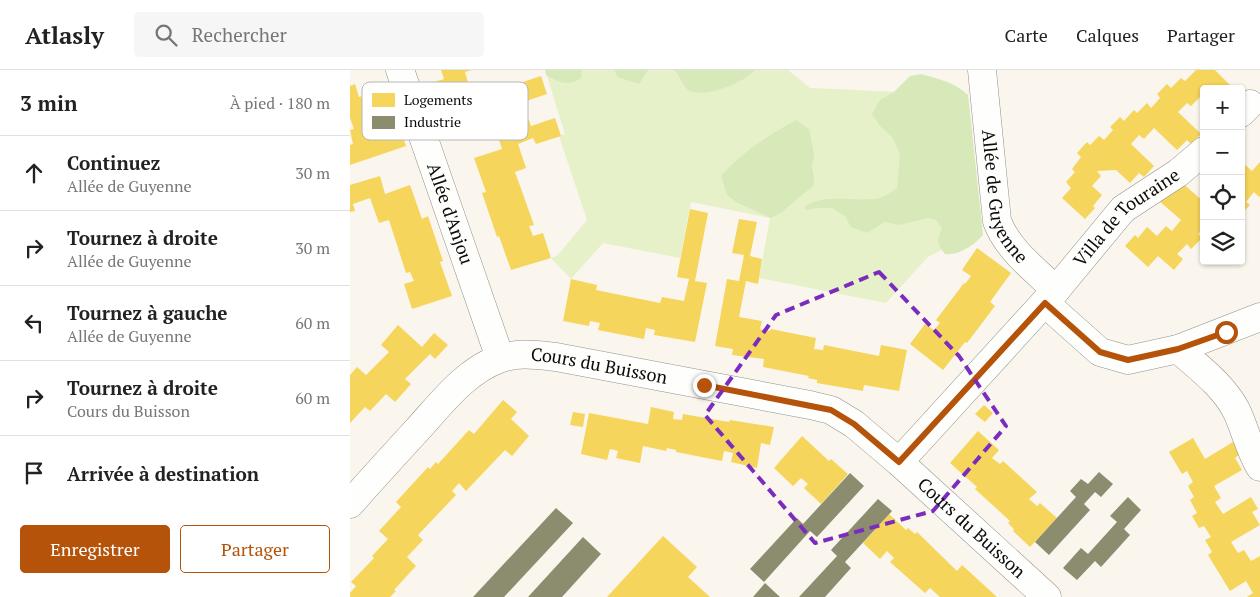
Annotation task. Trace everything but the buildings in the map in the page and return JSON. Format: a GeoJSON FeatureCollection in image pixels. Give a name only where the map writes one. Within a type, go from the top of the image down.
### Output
{"type":"FeatureCollection","features":[{"type":"Feature","properties":{"kind":"street","name":"Allée d'Anjou"},"geometry":{"type":"LineString","coordinates":[[400,70],[404,82]]}},
{"type":"Feature","properties":{"kind":"street","name":"Allée de Guyenne"},"geometry":{"type":"LineString","coordinates":[[982,70],[997,221],[1002,235],[1050,296],[1100,352],[1128,360],[1178,349],[1260,318]]}},
{"type":"Feature","properties":{"kind":"street","name":"Allée d'Anjou"},"geometry":{"type":"LineString","coordinates":[[424,140],[500,358]]}},
{"type":"Feature","properties":{"kind":"street","name":"Villa de Touraine"},"geometry":{"type":"LineString","coordinates":[[1050,296],[1123,209],[1178,173],[1200,154]]}},
{"type":"Feature","properties":{"kind":"street"},"geometry":{"type":"LineString","coordinates":[[899,462],[1050,296]]}},
{"type":"Feature","properties":{"kind":"street"},"geometry":{"type":"LineString","coordinates":[[1178,349],[1218,385],[1235,408],[1254,457],[1260,467]]}},
{"type":"Feature","properties":{"kind":"street","name":"Cours du Buisson"},"geometry":{"type":"LineString","coordinates":[[350,504],[448,396],[466,379],[485,365],[500,358],[536,354],[824,409],[836,413],[854,424],[899,462],[1047,597]]}},
{"type":"Feature","properties":{"kind":"highlighted area"},"geometry":{"type":"Polygon","coordinates":[[[879,272],[959,356],[1006,426],[933,511],[815,543],[705,415],[776,315],[879,272]]]}},
{"type":"Feature","properties":{"kind":"green space"},"geometry":{"type":"Polygon","coordinates":[[[545,70],[788,70],[810,88],[968,95],[982,228],[928,257],[886,303],[759,278],[770,218],[691,202],[680,258],[603,243],[571,279],[551,258],[557,256],[587,220],[559,136],[565,134],[545,70]]]}},
{"type":"Feature","properties":{"kind":"green space"},"geometry":{"type":"Polygon","coordinates":[[[545,70],[582,70],[581,78],[568,83],[546,75],[545,70]]]}},
{"type":"Feature","properties":{"kind":"green space"},"geometry":{"type":"Polygon","coordinates":[[[615,70],[648,70],[639,84],[617,77],[615,70]]]}},
{"type":"Feature","properties":{"kind":"green space"},"geometry":{"type":"Polygon","coordinates":[[[674,70],[755,70],[750,75],[733,84],[702,93],[687,89],[674,70]]]}},
{"type":"Feature","properties":{"kind":"green space"},"geometry":{"type":"Polygon","coordinates":[[[921,74],[952,84],[968,95],[983,235],[961,252],[945,254],[940,248],[938,240],[942,229],[936,220],[928,218],[899,225],[885,222],[867,233],[851,227],[845,216],[832,208],[807,210],[804,207],[821,200],[880,198],[897,188],[900,155],[893,138],[880,126],[872,114],[880,100],[894,92],[910,76],[921,74]]]}},
{"type":"Feature","properties":{"kind":"green space"},"geometry":{"type":"Polygon","coordinates":[[[796,120],[809,129],[814,154],[812,167],[813,186],[782,212],[771,218],[736,202],[727,195],[721,176],[729,167],[756,145],[796,120]]]}},
{"type":"Feature","properties":{"kind":"route"},"geometry":{"type":"LineString","coordinates":[[704,385],[831,410],[854,424],[899,462],[1045,303],[1100,352],[1128,360],[1178,349],[1226,332]]}}]}
